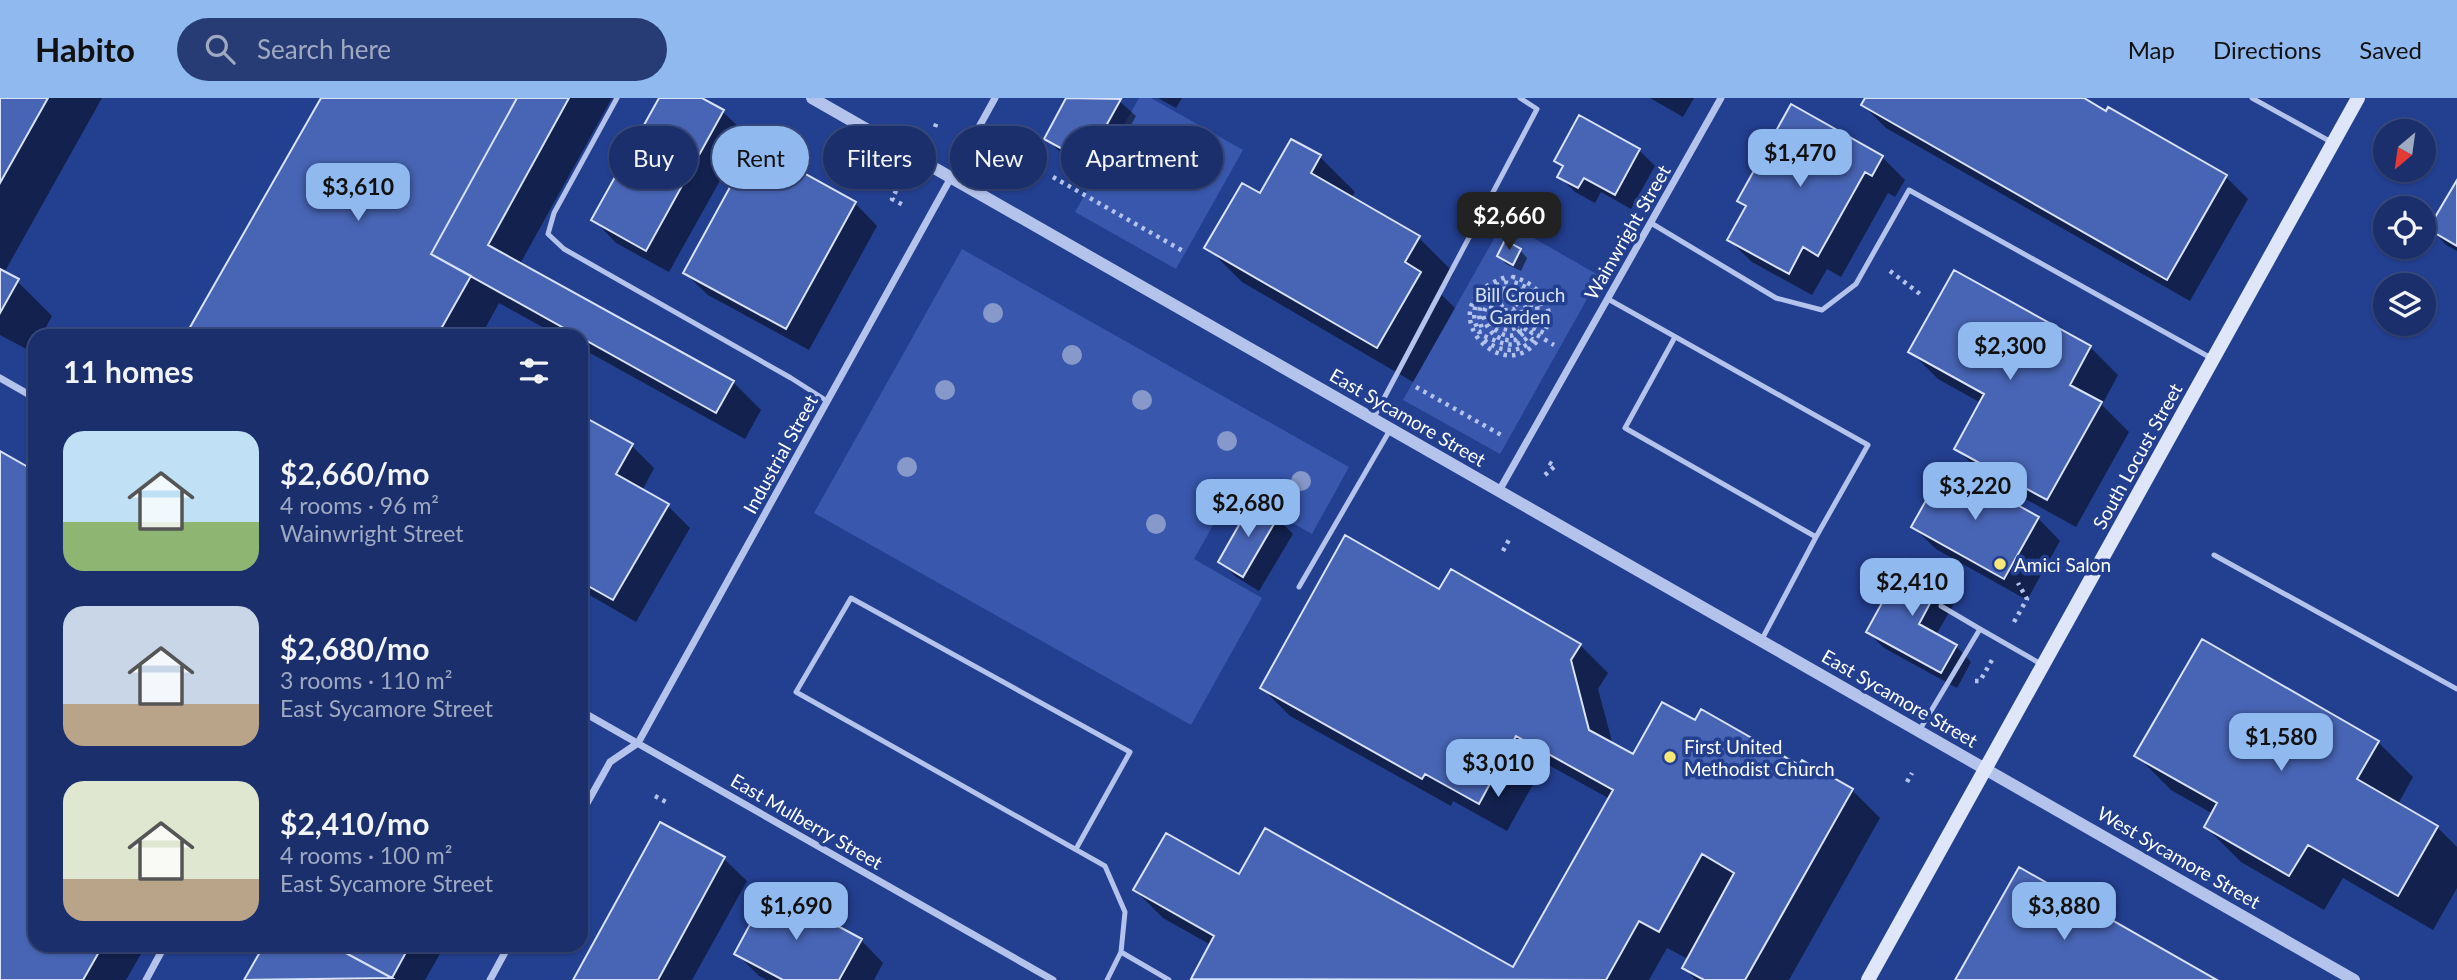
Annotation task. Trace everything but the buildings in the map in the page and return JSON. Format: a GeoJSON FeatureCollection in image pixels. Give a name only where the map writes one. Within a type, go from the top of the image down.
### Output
{"type":"FeatureCollection","features":[{"type":"Feature","properties":{"kind":"main road","name":"South Locust Street"},"geometry":{"type":"LineString","coordinates":[[1868,980],[2358,98]]}},
{"type":"Feature","properties":{"kind":"street","name":"East Sycamore Street"},"geometry":{"type":"LineString","coordinates":[[812,98],[950,176]]}},
{"type":"Feature","properties":{"kind":"street","name":"Industrial Street"},"geometry":{"type":"LineString","coordinates":[[979,126],[995,98]]}},
{"type":"Feature","properties":{"kind":"street","name":"Wainwright Street"},"geometry":{"type":"LineString","coordinates":[[1499,491],[1721,98]]}},
{"type":"Feature","properties":{"kind":"street","name":"Industrial Street"},"geometry":{"type":"LineString","coordinates":[[588,801],[610,762],[638,743],[950,179]]}},
{"type":"Feature","properties":{"kind":"street","name":"East Sycamore Street"},"geometry":{"type":"LineString","coordinates":[[972,189],[1985,769]]}},
{"type":"Feature","properties":{"kind":"street"},"geometry":{"type":"LineString","coordinates":[[0,378],[28,394]]}},
{"type":"Feature","properties":{"kind":"street","name":"East Mulberry Street"},"geometry":{"type":"LineString","coordinates":[[588,714],[1054,980]]}},
{"type":"Feature","properties":{"kind":"street","name":"West Sycamore Street"},"geometry":{"type":"LineString","coordinates":[[1985,769],[2333,975],[2354,980]]}},
{"type":"Feature","properties":{"kind":"street"},"geometry":{"type":"LineString","coordinates":[[146,980],[162,952]]}},
{"type":"Feature","properties":{"kind":"street"},"geometry":{"type":"LineString","coordinates":[[490,980],[505,952]]}},
{"type":"Feature","properties":{"kind":"lane"},"geometry":{"type":"LineString","coordinates":[[617,98],[554,213],[548,234],[564,249],[827,401]]}},
{"type":"Feature","properties":{"kind":"lane"},"geometry":{"type":"LineString","coordinates":[[1373,419],[1537,109],[1520,98]]}},
{"type":"Feature","properties":{"kind":"lane"},"geometry":{"type":"LineString","coordinates":[[2252,98],[2333,143]]}},
{"type":"Feature","properties":{"kind":"lane"},"geometry":{"type":"LineString","coordinates":[[1651,223],[1776,298],[1822,310],[1856,284],[1909,190],[2213,359]]}},
{"type":"Feature","properties":{"kind":"lane"},"geometry":{"type":"LineString","coordinates":[[1608,299],[1868,445],[1761,641]]}},
{"type":"Feature","properties":{"kind":"lane"},"geometry":{"type":"LineString","coordinates":[[1675,337],[1625,428],[1816,537]]}},
{"type":"Feature","properties":{"kind":"lane"},"geometry":{"type":"LineString","coordinates":[[1299,587],[1391,429]]}},
{"type":"Feature","properties":{"kind":"lane"},"geometry":{"type":"LineString","coordinates":[[2214,555],[2457,689]]}},
{"type":"Feature","properties":{"kind":"lane"},"geometry":{"type":"LineString","coordinates":[[1076,849],[1130,752],[851,598],[796,692],[1105,866],[1125,912],[1121,952],[1107,980]]}},
{"type":"Feature","properties":{"kind":"lane"},"geometry":{"type":"LineString","coordinates":[[1941,606],[2043,665]]}},
{"type":"Feature","properties":{"kind":"lane"},"geometry":{"type":"LineString","coordinates":[[1919,731],[1980,629]]}},
{"type":"Feature","properties":{"kind":"lane"},"geometry":{"type":"LineString","coordinates":[[1121,952],[1169,980]]}},
{"type":"Feature","properties":{"kind":"path"},"geometry":{"type":"LineString","coordinates":[[935,126],[939,119]]}},
{"type":"Feature","properties":{"kind":"path"},"geometry":{"type":"LineString","coordinates":[[1053,177],[1183,251]]}},
{"type":"Feature","properties":{"kind":"path"},"geometry":{"type":"LineString","coordinates":[[897,189],[892,199],[903,205]]}},
{"type":"Feature","properties":{"kind":"path"},"geometry":{"type":"LineString","coordinates":[[1871,257],[1920,294]]}},
{"type":"Feature","properties":{"kind":"path"},"geometry":{"type":"LineString","coordinates":[[1508,314],[1525,323],[1528,318],[1524,304],[1519,299],[1504,297],[1490,308],[1491,326],[1503,335],[1513,336],[1518,333],[1520,330],[1516,328],[1499,328],[1493,318],[1503,303],[1511,302],[1521,309],[1521,317],[1508,308],[1501,311],[1500,319],[1507,324],[1514,322],[1527,330],[1514,340],[1499,338],[1489,331],[1483,315],[1491,300],[1500,292],[1519,293],[1529,302],[1532,312],[1530,326],[1544,333],[1547,329],[1549,316],[1542,295],[1530,283],[1513,277],[1513,282],[1533,291],[1539,300],[1543,313],[1541,326],[1536,323],[1536,306],[1529,294],[1509,287],[1493,291],[1485,299],[1480,312],[1483,331],[1479,332],[1475,320],[1477,303],[1489,287],[1506,282],[1506,277],[1489,283],[1479,291],[1470,307],[1470,320],[1478,340],[1488,349],[1505,354],[1528,350],[1537,341],[1532,339],[1518,349],[1502,350],[1483,340],[1484,336],[1499,344],[1511,345],[1523,341],[1532,332],[1555,346]]}},
{"type":"Feature","properties":{"kind":"path"},"geometry":{"type":"LineString","coordinates":[[1415,386],[1505,437]]}},
{"type":"Feature","properties":{"kind":"path"},"geometry":{"type":"LineString","coordinates":[[1545,475],[1555,466],[1548,462]]}},
{"type":"Feature","properties":{"kind":"path"},"geometry":{"type":"LineString","coordinates":[[1503,551],[1511,536]]}},
{"type":"Feature","properties":{"kind":"path"},"geometry":{"type":"LineString","coordinates":[[1907,782],[1912,773]]}},
{"type":"Feature","properties":{"kind":"path"},"geometry":{"type":"LineString","coordinates":[[654,796],[668,803]]}},
{"type":"Feature","properties":{"kind":"green space"},"geometry":{"type":"Polygon","coordinates":[[[1139,98],[1151,98],[1201,126],[1123,126],[1139,98]]]}},
{"type":"Feature","properties":{"kind":"green space"},"geometry":{"type":"Polygon","coordinates":[[[1223,139],[1243,150],[1223,186],[1223,139]]]}},
{"type":"Feature","properties":{"kind":"green space"},"geometry":{"type":"Polygon","coordinates":[[[1088,189],[1221,189],[1176,269],[1075,212],[1088,189]]]}},
{"type":"Feature","properties":{"kind":"green space","name":"Bill Crouch Garden"},"geometry":{"type":"Polygon","coordinates":[[[1504,221],[1600,276],[1500,454],[1403,400],[1504,221]]]}},
{"type":"Feature","properties":{"kind":"green space"},"geometry":{"type":"Polygon","coordinates":[[[962,249],[1349,467],[1312,534],[1233,490],[1194,559],[1262,598],[1191,725],[814,513],[962,249]]]}},
{"type":"Feature","properties":{"kind":"place","name":"Amici Salon"},"geometry":{"type":"Point","coordinates":[2000,564]}},
{"type":"Feature","properties":{"kind":"place","name":"First United Methodist Church"},"geometry":{"type":"Point","coordinates":[1670,757]}}]}
